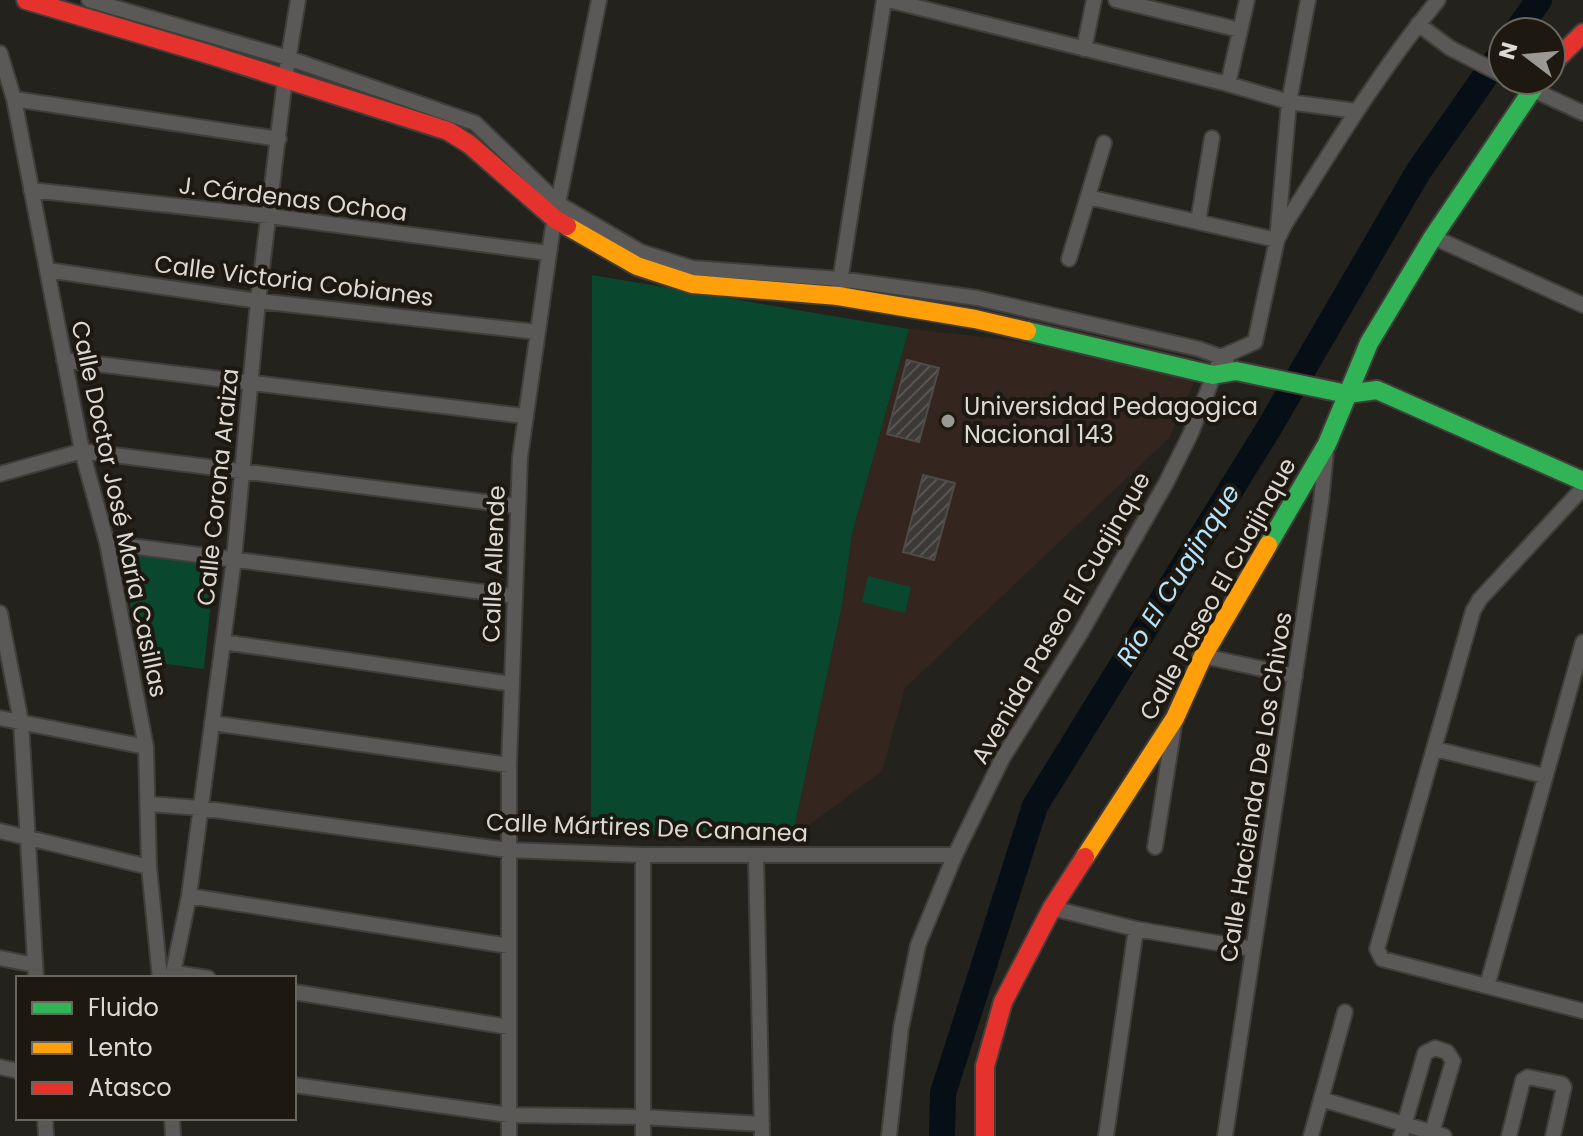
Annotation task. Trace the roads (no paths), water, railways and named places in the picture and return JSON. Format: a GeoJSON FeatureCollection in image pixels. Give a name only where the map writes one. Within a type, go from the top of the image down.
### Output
{"type":"FeatureCollection","features":[{"type":"Feature","properties":{"kind":"street"},"geometry":{"type":"LineString","coordinates":[[26,0],[448,131],[637,266],[692,284],[839,287],[977,298],[1199,349],[1221,357],[1236,371]]}},
{"type":"Feature","properties":{"kind":"street"},"geometry":{"type":"LineString","coordinates":[[89,0],[288,58],[475,123],[557,211]]}},
{"type":"Feature","properties":{"kind":"street","name":"Calle Corona Araiza"},"geometry":{"type":"LineString","coordinates":[[169,976],[189,896],[234,559],[258,301],[285,79],[298,0]]}},
{"type":"Feature","properties":{"kind":"street","name":"Calle Allende"},"geometry":{"type":"LineString","coordinates":[[509,1136],[507,850],[517,506],[524,416],[548,253],[599,0]]}},
{"type":"Feature","properties":{"kind":"street"},"geometry":{"type":"LineString","coordinates":[[839,287],[886,0],[943,8],[1084,49],[1289,102],[1356,111]]}},
{"type":"Feature","properties":{"kind":"street"},"geometry":{"type":"LineString","coordinates":[[1084,49],[1094,0]]}},
{"type":"Feature","properties":{"kind":"street"},"geometry":{"type":"LineString","coordinates":[[1117,0],[1174,7],[1240,30]]}},
{"type":"Feature","properties":{"kind":"street"},"geometry":{"type":"LineString","coordinates":[[1228,84],[1247,0]]}},
{"type":"Feature","properties":{"kind":"street"},"geometry":{"type":"LineString","coordinates":[[1221,357],[1255,342],[1277,240],[1289,102],[1308,0]]}},
{"type":"Feature","properties":{"kind":"street"},"geometry":{"type":"LineString","coordinates":[[1277,240],[1356,111],[1438,0]]}},
{"type":"Feature","properties":{"kind":"street"},"geometry":{"type":"LineString","coordinates":[[1418,24],[1450,48],[1487,65]]}},
{"type":"Feature","properties":{"kind":"street"},"geometry":{"type":"LineString","coordinates":[[1567,49],[1583,33]]}},
{"type":"Feature","properties":{"kind":"street","name":"Calle Doctor José María Casillas"},"geometry":{"type":"LineString","coordinates":[[0,53],[14,99],[82,451],[107,543],[146,747],[149,867],[169,976]]}},
{"type":"Feature","properties":{"kind":"street","name":"Calle Paseo El Cuajinque"},"geometry":{"type":"LineString","coordinates":[[985,1136],[985,1066],[1003,1002],[1052,908],[1175,718],[1203,656],[1327,444],[1340,392],[1433,237],[1512,96]]}},
{"type":"Feature","properties":{"kind":"street"},"geometry":{"type":"LineString","coordinates":[[1550,96],[1583,113]]}},
{"type":"Feature","properties":{"kind":"street"},"geometry":{"type":"LineString","coordinates":[[14,99],[279,139]]}},
{"type":"Feature","properties":{"kind":"street"},"geometry":{"type":"LineString","coordinates":[[1198,222],[1212,138]]}},
{"type":"Feature","properties":{"kind":"street"},"geometry":{"type":"LineString","coordinates":[[1069,259],[1104,143]]}},
{"type":"Feature","properties":{"kind":"street","name":"J. Cárdenas Ochoa"},"geometry":{"type":"LineString","coordinates":[[31,190],[269,216],[548,253]]}},
{"type":"Feature","properties":{"kind":"street"},"geometry":{"type":"LineString","coordinates":[[1088,197],[1277,240]]}},
{"type":"Feature","properties":{"kind":"street"},"geometry":{"type":"LineString","coordinates":[[1433,237],[1583,305]]}},
{"type":"Feature","properties":{"kind":"street","name":"Calle Victoria Cobianes"},"geometry":{"type":"LineString","coordinates":[[47,270],[258,301],[537,332]]}},
{"type":"Feature","properties":{"kind":"street"},"geometry":{"type":"LineString","coordinates":[[839,287],[1213,375],[1236,371],[1340,392],[1377,390],[1583,481]]}},
{"type":"Feature","properties":{"kind":"street"},"geometry":{"type":"LineString","coordinates":[[975,319],[977,298]]}},
{"type":"Feature","properties":{"kind":"street","name":"Avenida Paseo El Cuajinque"},"geometry":{"type":"LineString","coordinates":[[889,1136],[901,1028],[918,945],[955,855],[1002,759],[1080,634],[1166,483],[1191,433],[1221,357]]}},
{"type":"Feature","properties":{"kind":"street"},"geometry":{"type":"LineString","coordinates":[[64,360],[524,416]]}},
{"type":"Feature","properties":{"kind":"street","name":"Calle Hacienda De Los Chivos"},"geometry":{"type":"LineString","coordinates":[[1225,1136],[1321,502],[1327,444]]}},
{"type":"Feature","properties":{"kind":"street"},"geometry":{"type":"LineString","coordinates":[[0,474],[82,451],[517,506]]}},
{"type":"Feature","properties":{"kind":"street"},"geometry":{"type":"LineString","coordinates":[[1583,488],[1480,599],[1473,611],[1377,949],[1382,959],[1583,1011]]}},
{"type":"Feature","properties":{"kind":"street"},"geometry":{"type":"LineString","coordinates":[[107,543],[514,596]]}},
{"type":"Feature","properties":{"kind":"street"},"geometry":{"type":"LineString","coordinates":[[0,613],[21,722],[36,972],[0,958]]}},
{"type":"Feature","properties":{"kind":"street"},"geometry":{"type":"LineString","coordinates":[[223,642],[512,684]]}},
{"type":"Feature","properties":{"kind":"street"},"geometry":{"type":"LineString","coordinates":[[1487,986],[1582,652]]}},
{"type":"Feature","properties":{"kind":"street"},"geometry":{"type":"LineString","coordinates":[[1203,656],[1295,676]]}},
{"type":"Feature","properties":{"kind":"street"},"geometry":{"type":"LineString","coordinates":[[0,718],[146,747]]}},
{"type":"Feature","properties":{"kind":"street"},"geometry":{"type":"LineString","coordinates":[[1155,847],[1175,718]]}},
{"type":"Feature","properties":{"kind":"street"},"geometry":{"type":"LineString","coordinates":[[212,723],[509,765]]}},
{"type":"Feature","properties":{"kind":"street"},"geometry":{"type":"LineString","coordinates":[[1435,749],[1545,776]]}},
{"type":"Feature","properties":{"kind":"street","name":"Calle Mártires De Cananea"},"geometry":{"type":"LineString","coordinates":[[149,804],[200,808],[507,850],[643,855],[955,855]]}},
{"type":"Feature","properties":{"kind":"street"},"geometry":{"type":"LineString","coordinates":[[0,831],[149,867]]}},
{"type":"Feature","properties":{"kind":"street"},"geometry":{"type":"LineString","coordinates":[[643,855],[643,1136]]}},
{"type":"Feature","properties":{"kind":"street"},"geometry":{"type":"LineString","coordinates":[[296,1085],[509,1115],[643,1117],[762,1130],[756,856]]}},
{"type":"Feature","properties":{"kind":"street"},"geometry":{"type":"LineString","coordinates":[[189,896],[509,946]]}},
{"type":"Feature","properties":{"kind":"street"},"geometry":{"type":"LineString","coordinates":[[1052,908],[1136,929],[1253,949]]}},
{"type":"Feature","properties":{"kind":"street"},"geometry":{"type":"LineString","coordinates":[[1106,1136],[1136,929]]}},
{"type":"Feature","properties":{"kind":"street"},"geometry":{"type":"LineString","coordinates":[[296,992],[509,1027]]}},
{"type":"Feature","properties":{"kind":"street"},"geometry":{"type":"LineString","coordinates":[[1311,1136],[1345,1012]]}},
{"type":"Feature","properties":{"kind":"street"},"geometry":{"type":"LineString","coordinates":[[1321,1099],[1402,1130],[1436,1135],[1453,1061],[1447,1052],[1435,1048],[1425,1053],[1402,1130]]}},
{"type":"Feature","properties":{"kind":"street"},"geometry":{"type":"LineString","coordinates":[[1509,1136],[1523,1080],[1528,1077],[1564,1087],[1553,1136]]}},
{"type":"Feature","properties":{"kind":"waterway","name":"Río El Cuajinque"},"geometry":{"type":"LineString","coordinates":[[1528,16],[1539,0]]}},
{"type":"Feature","properties":{"kind":"waterway","name":"Río El Cuajinque"},"geometry":{"type":"LineString","coordinates":[[942,1136],[943,1093],[1035,806],[1269,428],[1418,172],[1487,74]]}},
{"type":"Feature","properties":{"kind":"place","name":"Universidad Pedagogica Nacional 143"},"geometry":{"type":"Point","coordinates":[948,421]}}]}
